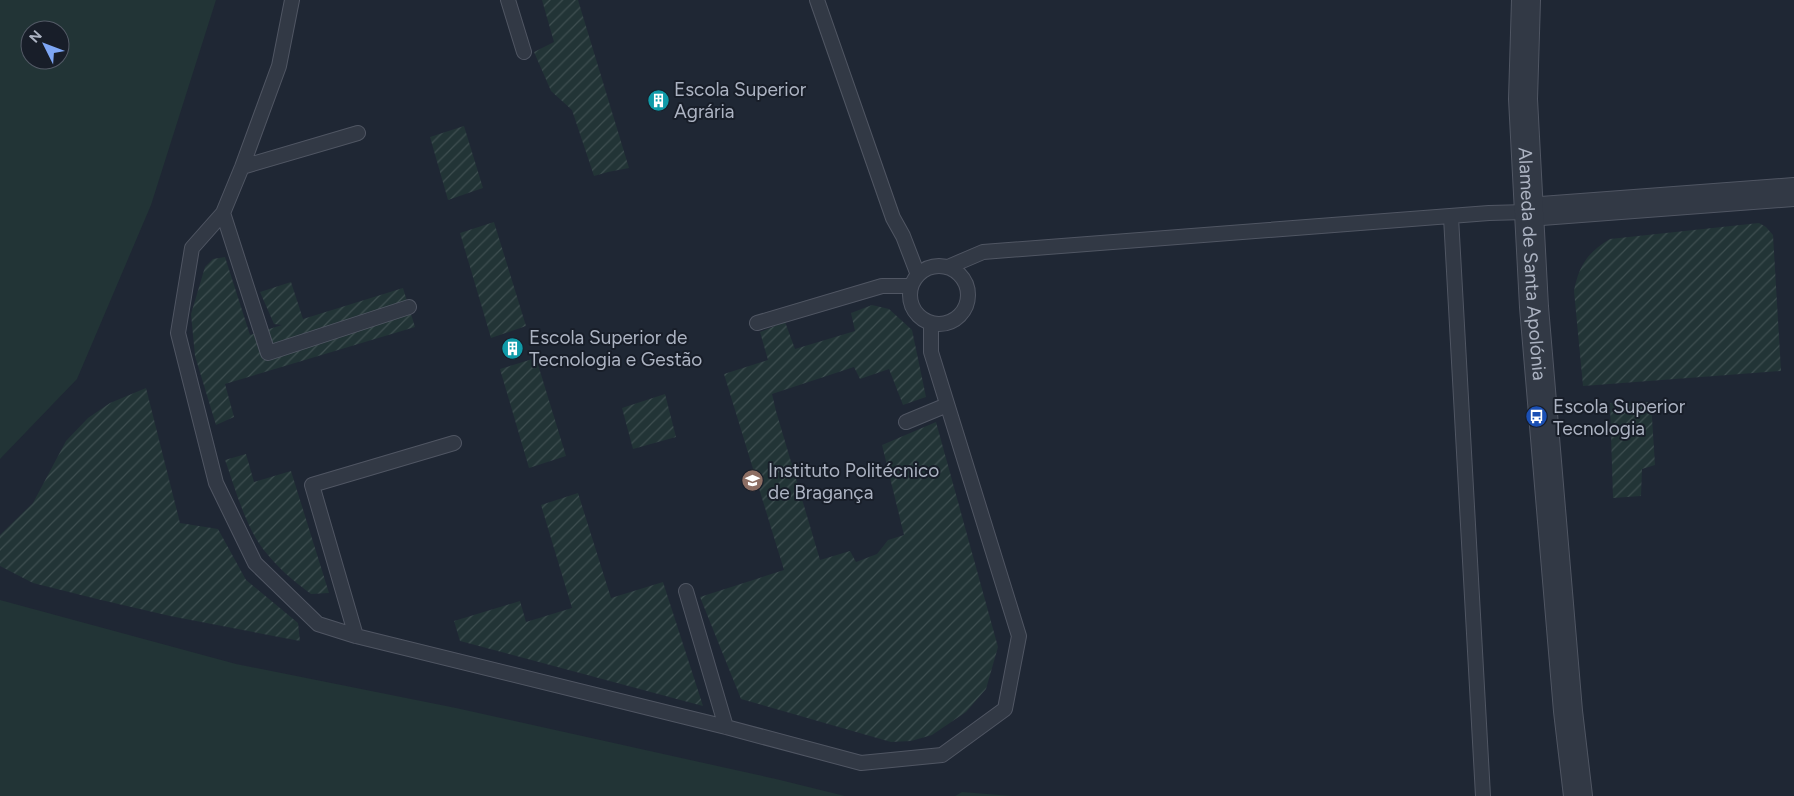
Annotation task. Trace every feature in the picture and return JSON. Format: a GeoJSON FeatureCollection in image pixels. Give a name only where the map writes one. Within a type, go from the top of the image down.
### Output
{"type":"FeatureCollection","features":[{"type":"Feature","properties":{"kind":"street","name":"Alameda de Santa Apolónia"},"geometry":{"type":"LineString","coordinates":[[1526,0],[1523,99],[1534,307],[1567,691],[1578,796]]}},
{"type":"Feature","properties":{"kind":"street"},"geometry":{"type":"LineString","coordinates":[[1528,212],[1794,192]]}},
{"type":"Feature","properties":{"kind":"lane"},"geometry":{"type":"LineString","coordinates":[[292,0],[279,66],[242,167],[223,213],[192,248],[178,333],[216,483],[255,563],[318,624],[356,636],[726,727],[861,763],[942,755],[1005,709],[1019,636],[931,352],[930,323]]}},
{"type":"Feature","properties":{"kind":"lane"},"geometry":{"type":"LineString","coordinates":[[508,0],[524,52]]}},
{"type":"Feature","properties":{"kind":"lane"},"geometry":{"type":"LineString","coordinates":[[818,1],[892,218],[903,236],[914,281]]}},
{"type":"Feature","properties":{"kind":"lane"},"geometry":{"type":"LineString","coordinates":[[242,167],[358,133]]}},
{"type":"Feature","properties":{"kind":"lane"},"geometry":{"type":"LineString","coordinates":[[948,266],[984,252],[1528,212]]}},
{"type":"Feature","properties":{"kind":"lane"},"geometry":{"type":"LineString","coordinates":[[223,213],[268,353],[409,307]]}},
{"type":"Feature","properties":{"kind":"lane"},"geometry":{"type":"LineString","coordinates":[[1451,217],[1483,796]]}},
{"type":"Feature","properties":{"kind":"lane"},"geometry":{"type":"LineString","coordinates":[[938,265],[948,266],[963,277],[967,285],[969,294],[967,304],[964,312],[957,319],[940,325],[930,323],[915,313],[909,296],[914,281],[930,267],[938,265]]}},
{"type":"Feature","properties":{"kind":"lane"},"geometry":{"type":"LineString","coordinates":[[757,323],[819,308],[882,286],[914,281]]}},
{"type":"Feature","properties":{"kind":"lane"},"geometry":{"type":"LineString","coordinates":[[906,422],[947,405]]}},
{"type":"Feature","properties":{"kind":"lane"},"geometry":{"type":"LineString","coordinates":[[356,636],[312,485],[454,443]]}},
{"type":"Feature","properties":{"kind":"lane"},"geometry":{"type":"LineString","coordinates":[[686,591],[726,727]]}},
{"type":"Feature","properties":{"kind":"shaded area"},"geometry":{"type":"Polygon","coordinates":[[[0,0],[216,0],[151,205],[77,379],[0,459],[0,0]]]}},
{"type":"Feature","properties":{"kind":"shaded area"},"geometry":{"type":"Polygon","coordinates":[[[542,0],[578,0],[629,168],[594,176],[572,110],[551,91],[534,52],[554,42],[542,0]]]}},
{"type":"Feature","properties":{"kind":"shaded area"},"geometry":{"type":"Polygon","coordinates":[[[464,126],[483,188],[448,200],[430,137],[464,126]]]}},
{"type":"Feature","properties":{"kind":"shaded area"},"geometry":{"type":"Polygon","coordinates":[[[494,222],[526,326],[491,338],[460,233],[494,222]]]}},
{"type":"Feature","properties":{"kind":"shaded area"},"geometry":{"type":"Polygon","coordinates":[[[1759,223],[1766,227],[1773,235],[1781,371],[1583,386],[1574,291],[1582,267],[1590,254],[1610,239],[1759,223]]]}},
{"type":"Feature","properties":{"kind":"shaded area"},"geometry":{"type":"Polygon","coordinates":[[[225,257],[250,335],[282,325],[274,324],[260,292],[291,282],[303,319],[403,288],[415,327],[225,384],[234,417],[216,425],[195,356],[191,314],[205,267],[213,259],[225,257]]]}},
{"type":"Feature","properties":{"kind":"shaded area"},"geometry":{"type":"Polygon","coordinates":[[[872,305],[889,309],[912,330],[926,397],[903,405],[889,369],[860,379],[854,367],[772,394],[820,560],[850,551],[856,562],[877,554],[888,540],[904,535],[882,445],[936,422],[998,647],[986,689],[966,712],[932,735],[911,741],[891,742],[741,699],[700,597],[784,570],[724,374],[768,360],[760,332],[785,322],[795,349],[855,331],[851,313],[872,305]]]}},
{"type":"Feature","properties":{"kind":"shaded area"},"geometry":{"type":"Polygon","coordinates":[[[536,358],[566,456],[529,468],[500,369],[536,358]]]}},
{"type":"Feature","properties":{"kind":"shaded area"},"geometry":{"type":"Polygon","coordinates":[[[146,388],[180,523],[218,529],[246,580],[298,623],[300,641],[170,616],[33,583],[0,566],[0,535],[33,503],[66,441],[88,418],[110,403],[146,388]]]}},
{"type":"Feature","properties":{"kind":"shaded area"},"geometry":{"type":"Polygon","coordinates":[[[665,394],[676,437],[633,449],[622,408],[665,394]]]}},
{"type":"Feature","properties":{"kind":"shaded area"},"geometry":{"type":"Polygon","coordinates":[[[1651,402],[1655,465],[1642,469],[1641,496],[1613,498],[1610,403],[1651,402]]]}},
{"type":"Feature","properties":{"kind":"shaded area"},"geometry":{"type":"Polygon","coordinates":[[[246,454],[254,482],[291,471],[329,593],[311,594],[292,579],[263,549],[251,529],[225,460],[246,454]]]}},
{"type":"Feature","properties":{"kind":"shaded area"},"geometry":{"type":"Polygon","coordinates":[[[578,493],[611,598],[663,582],[703,706],[460,641],[454,621],[520,601],[526,622],[572,608],[541,505],[578,493]]]}},
{"type":"Feature","properties":{"kind":"shaded area"},"geometry":{"type":"Polygon","coordinates":[[[0,600],[236,664],[456,708],[845,796],[0,796],[0,600]]]}},
{"type":"Feature","properties":{"kind":"shaded area"},"geometry":{"type":"Polygon","coordinates":[[[962,792],[1013,796],[955,796],[962,792]]]}},
{"type":"Feature","properties":{"kind":"place","name":"Escola Superior Agrária"},"geometry":{"type":"Point","coordinates":[658,100]}},
{"type":"Feature","properties":{"kind":"place","name":"Escola Superior de Tecnologia e Gestão"},"geometry":{"type":"Point","coordinates":[513,348]}},
{"type":"Feature","properties":{"kind":"place","name":"Escola Superior Tecnologia"},"geometry":{"type":"Point","coordinates":[1537,417]}},
{"type":"Feature","properties":{"kind":"place","name":"Instituto Politécnico de Bragança"},"geometry":{"type":"Point","coordinates":[752,481]}}]}
